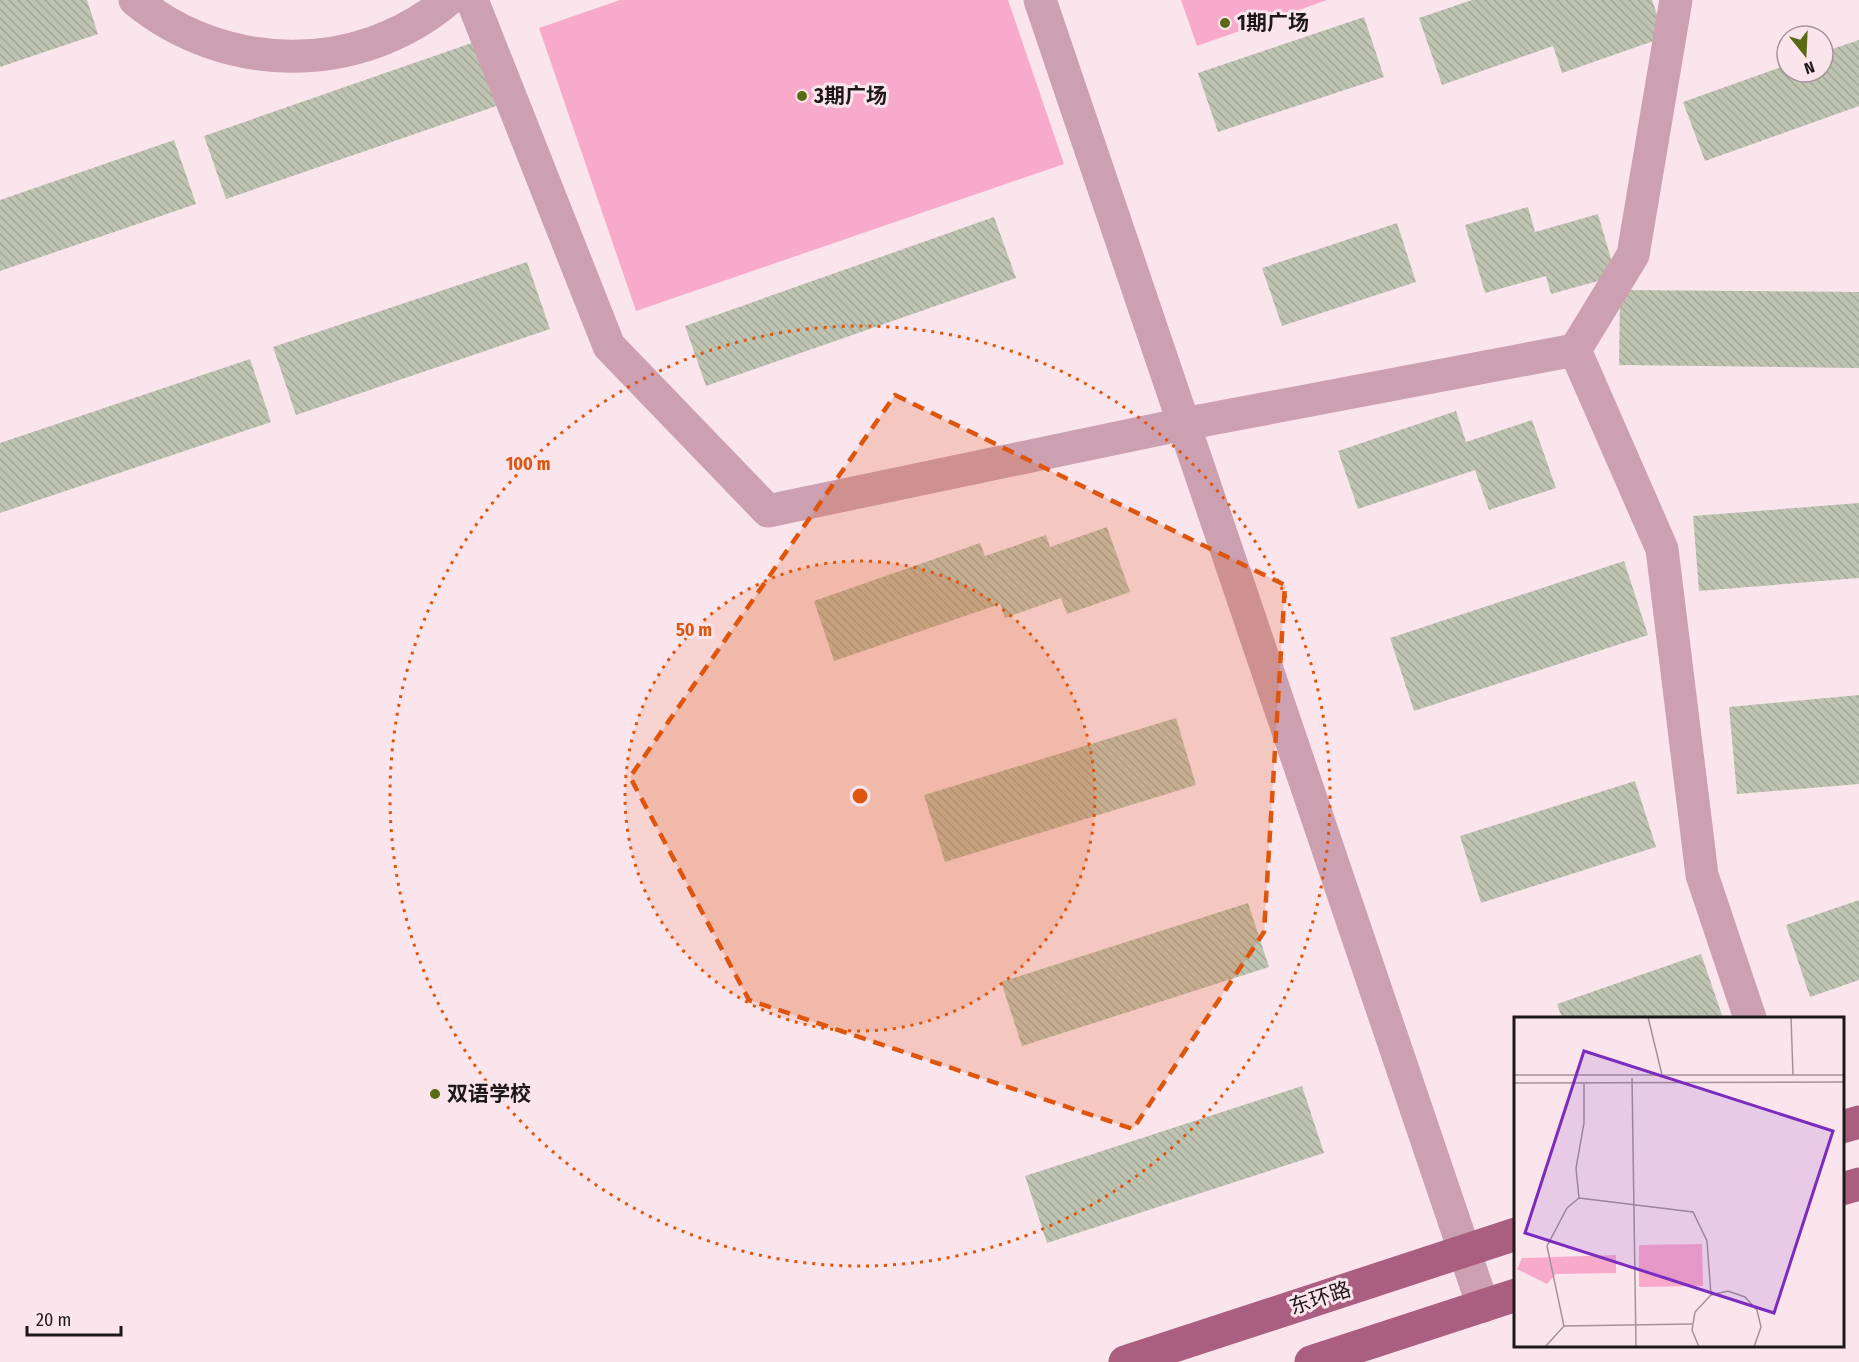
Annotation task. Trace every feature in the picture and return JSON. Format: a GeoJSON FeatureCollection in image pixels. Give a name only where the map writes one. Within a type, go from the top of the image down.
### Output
{"type":"FeatureCollection","features":[{"type":"Feature","properties":{"kind":"main road"},"geometry":{"type":"LineString","coordinates":[[1844,1127],[1859,1122]]}},
{"type":"Feature","properties":{"kind":"main road"},"geometry":{"type":"LineString","coordinates":[[1844,1188],[1859,1184]]}},
{"type":"Feature","properties":{"kind":"main road","name":"东环路"},"geometry":{"type":"LineString","coordinates":[[1125,1362],[1514,1234]]}},
{"type":"Feature","properties":{"kind":"main road"},"geometry":{"type":"LineString","coordinates":[[1311,1362],[1514,1295]]}},
{"type":"Feature","properties":{"kind":"street"},"geometry":{"type":"LineString","coordinates":[[135,0],[151,14],[189,35],[229,50],[271,57],[303,57],[356,49],[396,34],[434,12],[448,0]]}},
{"type":"Feature","properties":{"kind":"street"},"geometry":{"type":"LineString","coordinates":[[472,0],[609,346],[768,511],[1184,424],[1575,350],[1633,255],[1676,0]]}},
{"type":"Feature","properties":{"kind":"street"},"geometry":{"type":"LineString","coordinates":[[1041,0],[1483,1306]]}},
{"type":"Feature","properties":{"kind":"street"},"geometry":{"type":"LineString","coordinates":[[1575,350],[1662,549],[1701,875],[1750,1017]]}},
{"type":"Feature","properties":{"kind":"highlighted area"},"geometry":{"type":"Polygon","coordinates":[[[895,395],[1285,585],[1264,932],[1133,1129],[749,1000],[630,777],[895,395]]]}},
{"type":"Feature","properties":{"kind":"shaded area","name":"3期广场"},"geometry":{"type":"Polygon","coordinates":[[[620,0],[1008,0],[1064,164],[636,311],[539,28],[620,0]]]}},
{"type":"Feature","properties":{"kind":"shaded area","name":"1期广场"},"geometry":{"type":"Polygon","coordinates":[[[1181,0],[1327,0],[1197,46],[1181,0]]]}},
{"type":"Feature","properties":{"kind":"building"},"geometry":{"type":"Polygon","coordinates":[[[0,0],[87,0],[98,34],[0,67],[0,0]]]}},
{"type":"Feature","properties":{"kind":"building"},"geometry":{"type":"Polygon","coordinates":[[[1472,0],[1652,0],[1665,37],[1562,73],[1553,46],[1442,85],[1419,18],[1472,0]]]}},
{"type":"Feature","properties":{"kind":"building"},"geometry":{"type":"Polygon","coordinates":[[[1364,17],[1384,77],[1218,132],[1198,73],[1364,17]]]}},
{"type":"Feature","properties":{"kind":"building"},"geometry":{"type":"Polygon","coordinates":[[[486,38],[508,102],[226,199],[204,136],[486,38]]]}},
{"type":"Feature","properties":{"kind":"building"},"geometry":{"type":"Polygon","coordinates":[[[1859,40],[1859,106],[1705,161],[1683,102],[1775,69],[1775,84],[1835,84],[1835,48],[1859,40]]]}},
{"type":"Feature","properties":{"kind":"building"},"geometry":{"type":"Polygon","coordinates":[[[174,140],[196,204],[0,271],[0,200],[174,140]]]}},
{"type":"Feature","properties":{"kind":"building"},"geometry":{"type":"Polygon","coordinates":[[[1528,207],[1535,232],[1598,214],[1616,276],[1551,294],[1546,276],[1485,293],[1465,225],[1528,207]]]}},
{"type":"Feature","properties":{"kind":"building"},"geometry":{"type":"Polygon","coordinates":[[[994,217],[1016,278],[706,386],[685,326],[994,217]]]}},
{"type":"Feature","properties":{"kind":"building"},"geometry":{"type":"Polygon","coordinates":[[[1397,223],[1416,282],[1282,326],[1262,268],[1397,223]]]}},
{"type":"Feature","properties":{"kind":"building"},"geometry":{"type":"Polygon","coordinates":[[[527,262],[550,329],[296,415],[273,347],[527,262]]]}},
{"type":"Feature","properties":{"kind":"building"},"geometry":{"type":"Polygon","coordinates":[[[1620,290],[1859,292],[1859,368],[1619,365],[1620,290]]]}},
{"type":"Feature","properties":{"kind":"building"},"geometry":{"type":"Polygon","coordinates":[[[250,359],[271,422],[0,513],[0,443],[250,359]]]}},
{"type":"Feature","properties":{"kind":"building"},"geometry":{"type":"Polygon","coordinates":[[[1456,411],[1466,442],[1532,420],[1556,488],[1489,510],[1475,470],[1358,509],[1338,451],[1456,411]]]}},
{"type":"Feature","properties":{"kind":"building"},"geometry":{"type":"Polygon","coordinates":[[[1859,503],[1859,578],[1699,591],[1693,516],[1859,503]]]}},
{"type":"Feature","properties":{"kind":"building"},"geometry":{"type":"Polygon","coordinates":[[[1107,527],[1130,592],[1067,614],[1061,598],[1005,618],[1000,604],[834,661],[814,601],[980,543],[985,556],[1046,535],[1050,547],[1107,527]]]}},
{"type":"Feature","properties":{"kind":"building"},"geometry":{"type":"Polygon","coordinates":[[[1624,561],[1648,635],[1414,711],[1390,638],[1624,561]]]}},
{"type":"Feature","properties":{"kind":"building"},"geometry":{"type":"Polygon","coordinates":[[[1859,695],[1859,784],[1737,794],[1729,707],[1859,695]]]}},
{"type":"Feature","properties":{"kind":"building"},"geometry":{"type":"Polygon","coordinates":[[[1176,718],[1196,785],[945,862],[924,795],[1176,718]]]}},
{"type":"Feature","properties":{"kind":"building"},"geometry":{"type":"Polygon","coordinates":[[[1635,781],[1656,847],[1481,903],[1460,836],[1635,781]]]}},
{"type":"Feature","properties":{"kind":"building"},"geometry":{"type":"Polygon","coordinates":[[[1859,900],[1859,980],[1810,997],[1786,925],[1859,900]]]}},
{"type":"Feature","properties":{"kind":"building"},"geometry":{"type":"Polygon","coordinates":[[[1248,903],[1269,967],[1022,1046],[1001,982],[1248,903]]]}},
{"type":"Feature","properties":{"kind":"building"},"geometry":{"type":"Polygon","coordinates":[[[1701,954],[1723,1017],[1562,1017],[1557,1004],[1701,954]]]}},
{"type":"Feature","properties":{"kind":"building"},"geometry":{"type":"Polygon","coordinates":[[[1302,1086],[1324,1153],[1047,1243],[1025,1176],[1302,1086]]]}},
{"type":"Feature","properties":{"kind":"place","name":"1期广场"},"geometry":{"type":"Point","coordinates":[1225,23]}},
{"type":"Feature","properties":{"kind":"place","name":"3期广场"},"geometry":{"type":"Point","coordinates":[802,96]}},
{"type":"Feature","properties":{"kind":"place","name":"双语学校"},"geometry":{"type":"Point","coordinates":[435,1094]}}]}
